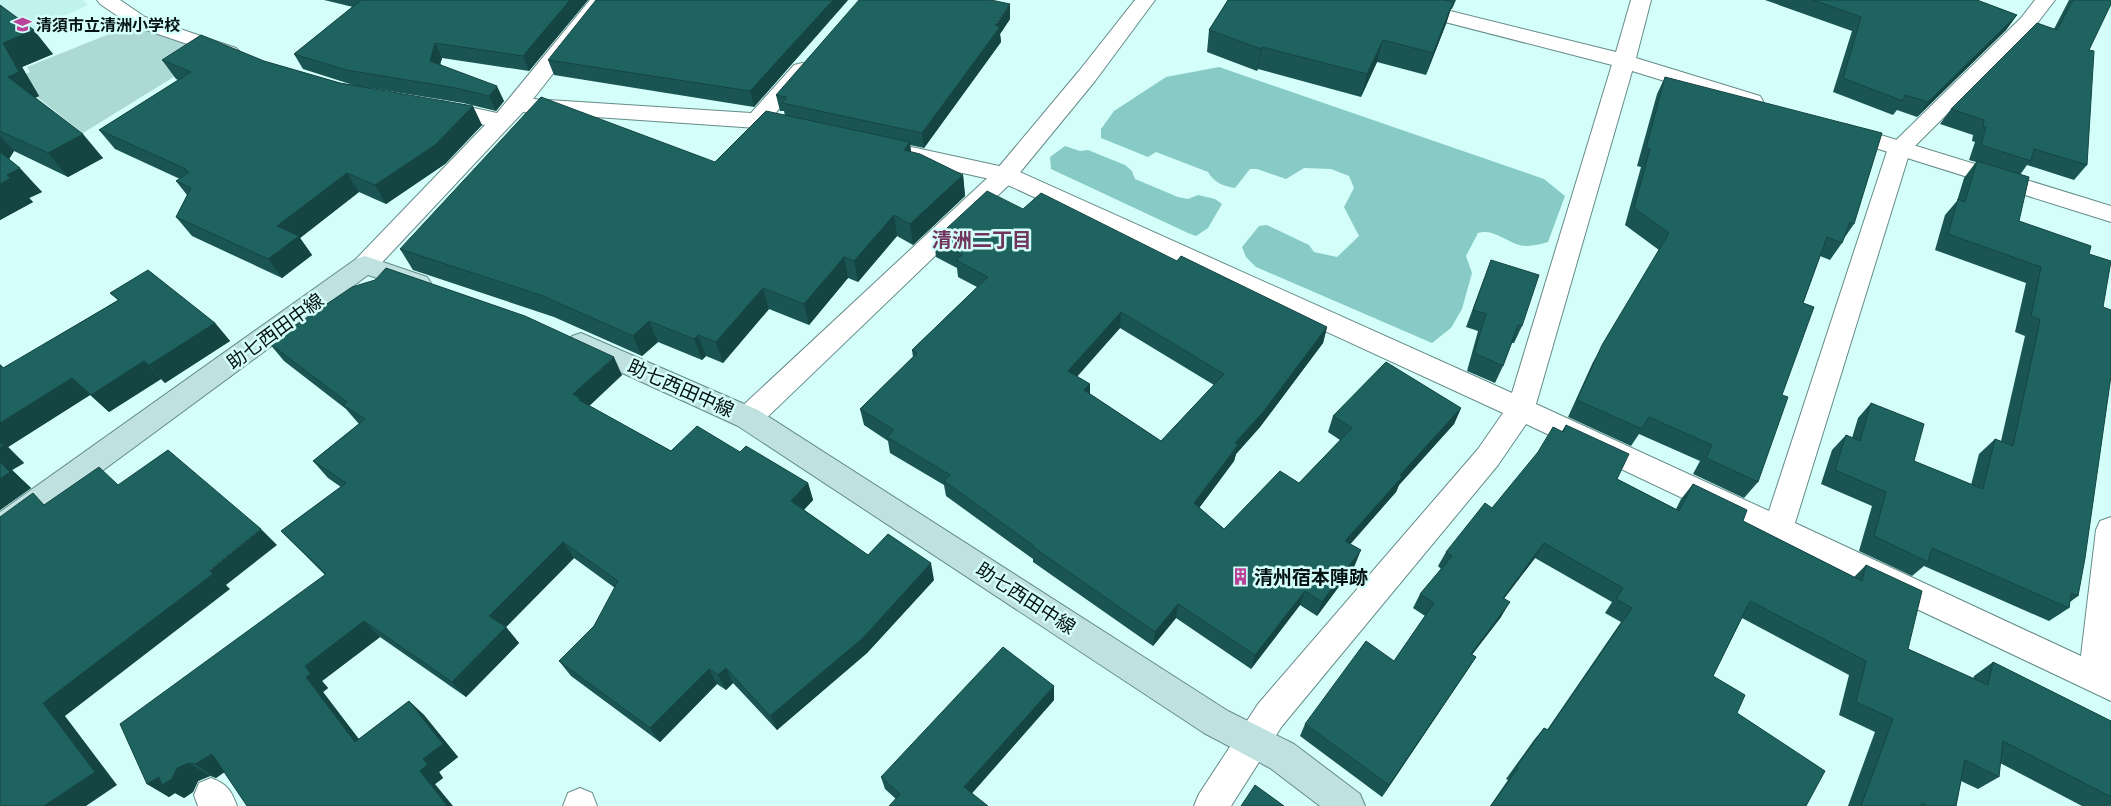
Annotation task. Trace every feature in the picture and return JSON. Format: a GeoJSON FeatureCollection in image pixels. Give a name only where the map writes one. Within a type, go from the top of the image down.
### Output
{"type":"FeatureCollection","features":[{"type":"Feature","properties":{"kind":"main road"},"geometry":{"type":"LineString","coordinates":[[365,265],[440,291]]}},
{"type":"Feature","properties":{"kind":"main road","name":"助七西田中線"},"geometry":{"type":"LineString","coordinates":[[0,528],[365,265]]}},
{"type":"Feature","properties":{"kind":"main road","name":"助七西田中線"},"geometry":{"type":"LineString","coordinates":[[553,330],[748,418],[1208,717],[1282,756],[1348,806]]}},
{"type":"Feature","properties":{"kind":"street"},"geometry":{"type":"LineString","coordinates":[[107,0],[138,22],[245,58]]}},
{"type":"Feature","properties":{"kind":"street"},"geometry":{"type":"LineString","coordinates":[[365,265],[517,104],[601,0]]}},
{"type":"Feature","properties":{"kind":"street"},"geometry":{"type":"LineString","coordinates":[[748,418],[1004,175],[1087,76],[1145,0]]}},
{"type":"Feature","properties":{"kind":"street"},"geometry":{"type":"LineString","coordinates":[[1382,0],[1624,61],[1776,109]]}},
{"type":"Feature","properties":{"kind":"street"},"geometry":{"type":"LineString","coordinates":[[1211,806],[1270,715],[1488,457],[1521,408],[1641,0]]}},
{"type":"Feature","properties":{"kind":"street"},"geometry":{"type":"LineString","coordinates":[[1778,529],[1899,148],[2028,22],[2045,0]]}},
{"type":"Feature","properties":{"kind":"street"},"geometry":{"type":"LineString","coordinates":[[757,121],[816,53]]}},
{"type":"Feature","properties":{"kind":"street"},"geometry":{"type":"LineString","coordinates":[[517,104],[757,121],[814,134]]}},
{"type":"Feature","properties":{"kind":"street"},"geometry":{"type":"LineString","coordinates":[[417,105],[463,112],[501,121]]}},
{"type":"Feature","properties":{"kind":"street"},"geometry":{"type":"LineString","coordinates":[[1823,124],[2111,214]]}},
{"type":"Feature","properties":{"kind":"street"},"geometry":{"type":"LineString","coordinates":[[871,146],[1004,175],[1521,408],[2103,682],[2111,530]]}},
{"type":"Feature","properties":{"kind":"shaded area","name":"清須市立清洲小学校"},"geometry":{"type":"Polygon","coordinates":[[[0,0],[83,0],[88,5],[0,45],[0,0]]]}},
{"type":"Feature","properties":{"kind":"shaded area"},"geometry":{"type":"Polygon","coordinates":[[[134,24],[214,52],[83,133],[14,79],[30,72],[27,67],[134,24]]]}},
{"type":"Feature","properties":{"kind":"shaded area"},"geometry":{"type":"Polygon","coordinates":[[[1219,67],[1544,179],[1565,196],[1548,242],[1524,246],[1493,233],[1478,233],[1466,256],[1472,273],[1462,309],[1451,328],[1432,343],[1256,267],[1246,257],[1242,247],[1259,226],[1267,225],[1309,245],[1314,252],[1337,257],[1359,236],[1344,207],[1354,188],[1349,176],[1331,169],[1304,168],[1286,179],[1257,169],[1250,169],[1235,188],[1213,179],[1208,172],[1156,152],[1148,157],[1101,138],[1101,129],[1114,111],[1166,77],[1219,67]]]}},
{"type":"Feature","properties":{"kind":"shaded area"},"geometry":{"type":"Polygon","coordinates":[[[1065,146],[1080,151],[1088,150],[1125,165],[1132,171],[1135,179],[1178,197],[1188,199],[1198,195],[1215,199],[1222,204],[1208,228],[1196,236],[1051,169],[1050,157],[1065,146]]]}},
{"type":"Feature","properties":{"kind":"building"},"geometry":{"type":"Polygon","coordinates":[[[361,0],[570,0],[523,56],[435,43],[430,61],[497,86],[489,96],[456,88],[346,70],[294,54],[361,0]]]}},
{"type":"Feature","properties":{"kind":"building"},"geometry":{"type":"Polygon","coordinates":[[[596,0],[833,0],[750,91],[548,60],[596,0]]]}},
{"type":"Feature","properties":{"kind":"building"},"geometry":{"type":"Polygon","coordinates":[[[859,0],[991,0],[1010,4],[995,25],[1000,27],[922,133],[782,103],[787,97],[776,95],[859,0]]]}},
{"type":"Feature","properties":{"kind":"building"},"geometry":{"type":"Polygon","coordinates":[[[1228,0],[1444,0],[1453,2],[1433,53],[1383,40],[1367,74],[1262,47],[1261,49],[1209,30],[1228,0]]]}},
{"type":"Feature","properties":{"kind":"building"},"geometry":{"type":"Polygon","coordinates":[[[1813,0],[1977,0],[2017,15],[1928,102],[1905,95],[1903,101],[1843,78],[1861,17],[1813,0]]]}},
{"type":"Feature","properties":{"kind":"building"},"geometry":{"type":"Polygon","coordinates":[[[2073,0],[2111,0],[2111,4],[2089,50],[2094,51],[2087,165],[2034,149],[2031,161],[1981,145],[1986,127],[1983,127],[1984,120],[1951,109],[2037,23],[2057,30],[2073,0]]]}},
{"type":"Feature","properties":{"kind":"building"},"geometry":{"type":"Polygon","coordinates":[[[0,5],[34,30],[3,43],[19,72],[8,77],[83,134],[48,153],[0,131],[0,5]]]}},
{"type":"Feature","properties":{"kind":"building"},"geometry":{"type":"Polygon","coordinates":[[[201,35],[264,61],[340,83],[473,106],[435,145],[375,185],[347,173],[277,226],[299,236],[268,259],[176,217],[191,188],[176,181],[189,172],[99,130],[191,72],[162,60],[201,35]]]}},
{"type":"Feature","properties":{"kind":"building"},"geometry":{"type":"Polygon","coordinates":[[[1665,77],[1882,133],[1854,224],[1850,222],[1842,243],[1827,237],[1803,303],[1814,307],[1782,395],[1788,397],[1758,482],[1706,458],[1712,445],[1649,417],[1642,429],[1577,400],[1602,345],[1669,233],[1634,208],[1650,149],[1646,148],[1665,77]]]}},
{"type":"Feature","properties":{"kind":"building"},"geometry":{"type":"Polygon","coordinates":[[[541,97],[715,162],[766,111],[910,142],[904,150],[920,154],[963,175],[910,224],[894,215],[854,261],[844,257],[804,304],[763,288],[716,342],[698,335],[694,339],[649,321],[633,336],[543,296],[400,249],[541,97]]]}},
{"type":"Feature","properties":{"kind":"building"},"geometry":{"type":"Polygon","coordinates":[[[0,152],[20,168],[7,175],[11,178],[0,184],[0,152]]]}},
{"type":"Feature","properties":{"kind":"building"},"geometry":{"type":"Polygon","coordinates":[[[1977,161],[2029,177],[2019,221],[2091,246],[2089,254],[2111,261],[2103,307],[2111,310],[2111,376],[2085,558],[2078,596],[2071,593],[2069,608],[1932,548],[1928,562],[1874,536],[1886,492],[1835,470],[1846,435],[1860,441],[1871,403],[1924,424],[1914,461],[1983,489],[1995,439],[2013,446],[2040,320],[2031,316],[2041,267],[1948,234],[1958,199],[1965,202],[1977,161]]]}},
{"type":"Feature","properties":{"kind":"building"},"geometry":{"type":"Polygon","coordinates":[[[987,191],[1023,209],[1041,193],[1177,261],[1181,256],[1327,327],[1264,411],[1235,443],[1238,445],[1194,503],[1224,529],[1280,471],[1299,483],[1352,428],[1333,416],[1386,362],[1461,408],[1400,475],[1402,477],[1345,541],[1361,550],[1322,602],[1305,591],[1255,655],[1178,604],[1155,632],[1033,547],[944,481],[950,475],[887,437],[894,430],[860,409],[917,353],[912,350],[988,277],[956,260],[962,255],[934,240],[987,191]],[[1121,312],[1068,371],[1090,384],[1084,390],[1161,441],[1224,374],[1121,312]]]}},
{"type":"Feature","properties":{"kind":"building"},"geometry":{"type":"Polygon","coordinates":[[[1491,260],[1539,275],[1522,326],[1518,325],[1503,366],[1474,353],[1486,314],[1473,310],[1491,260]]]}},
{"type":"Feature","properties":{"kind":"building"},"geometry":{"type":"Polygon","coordinates":[[[386,268],[525,316],[614,357],[573,394],[580,398],[579,400],[671,451],[697,426],[740,452],[746,446],[808,483],[791,501],[868,555],[888,534],[931,563],[863,638],[770,716],[726,668],[718,675],[709,669],[650,728],[559,661],[594,626],[618,581],[563,542],[489,616],[506,627],[452,682],[364,621],[305,666],[311,674],[306,677],[355,742],[409,701],[443,744],[423,759],[428,764],[420,771],[447,806],[247,806],[212,754],[195,764],[189,763],[177,768],[172,779],[162,785],[159,777],[147,784],[120,724],[326,574],[281,531],[346,483],[313,461],[365,419],[343,405],[347,402],[269,343],[352,287],[375,280],[386,268]]]}},
{"type":"Feature","properties":{"kind":"building"},"geometry":{"type":"Polygon","coordinates":[[[148,270],[215,323],[149,365],[144,361],[91,395],[72,378],[0,423],[0,365],[3,368],[119,300],[110,293],[148,270]]]}},
{"type":"Feature","properties":{"kind":"building"},"geometry":{"type":"Polygon","coordinates":[[[1566,425],[1629,454],[1617,479],[1679,511],[1693,484],[1747,510],[1743,521],[1862,581],[1866,565],[1922,591],[1908,649],[1988,685],[1993,662],[2111,721],[2111,797],[2003,741],[1999,777],[1965,760],[1956,806],[1927,806],[1922,803],[1921,806],[1861,806],[1893,719],[1856,702],[1866,661],[1750,601],[1713,676],[1745,695],[1737,713],[1825,771],[1806,806],[1491,806],[1544,728],[1548,730],[1632,608],[1616,599],[1623,588],[1544,543],[1503,598],[1510,602],[1471,654],[1476,657],[1389,785],[1305,724],[1366,641],[1394,661],[1434,603],[1420,594],[1452,556],[1446,552],[1485,503],[1492,508],[1538,452],[1553,427],[1563,432],[1566,425]]]}},
{"type":"Feature","properties":{"kind":"building"},"geometry":{"type":"Polygon","coordinates":[[[168,450],[261,529],[209,570],[213,574],[43,703],[95,772],[44,806],[0,806],[0,517],[33,493],[44,505],[99,467],[118,485],[168,450]]]}},
{"type":"Feature","properties":{"kind":"building"},"geometry":{"type":"Polygon","coordinates":[[[0,462],[10,472],[0,479],[0,462]]]}},
{"type":"Feature","properties":{"kind":"building"},"geometry":{"type":"Polygon","coordinates":[[[1003,647],[1054,686],[964,787],[988,806],[889,806],[900,794],[881,777],[1003,647]]]}},
{"type":"Feature","properties":{"kind":"building"},"geometry":{"type":"Polygon","coordinates":[[[1255,785],[1284,806],[1241,806],[1255,785]]]}},
{"type":"Feature","properties":{"kind":"place","name":"清須市立清洲小学校"},"geometry":{"type":"Point","coordinates":[22,25]}},
{"type":"Feature","properties":{"kind":"place","name":"清州宿本陣跡"},"geometry":{"type":"Point","coordinates":[1240,577]}},
{"type":"Feature","properties":{"kind":"district","name":"清洲二丁目"},"geometry":{"type":"Point","coordinates":[982,240]}}]}
